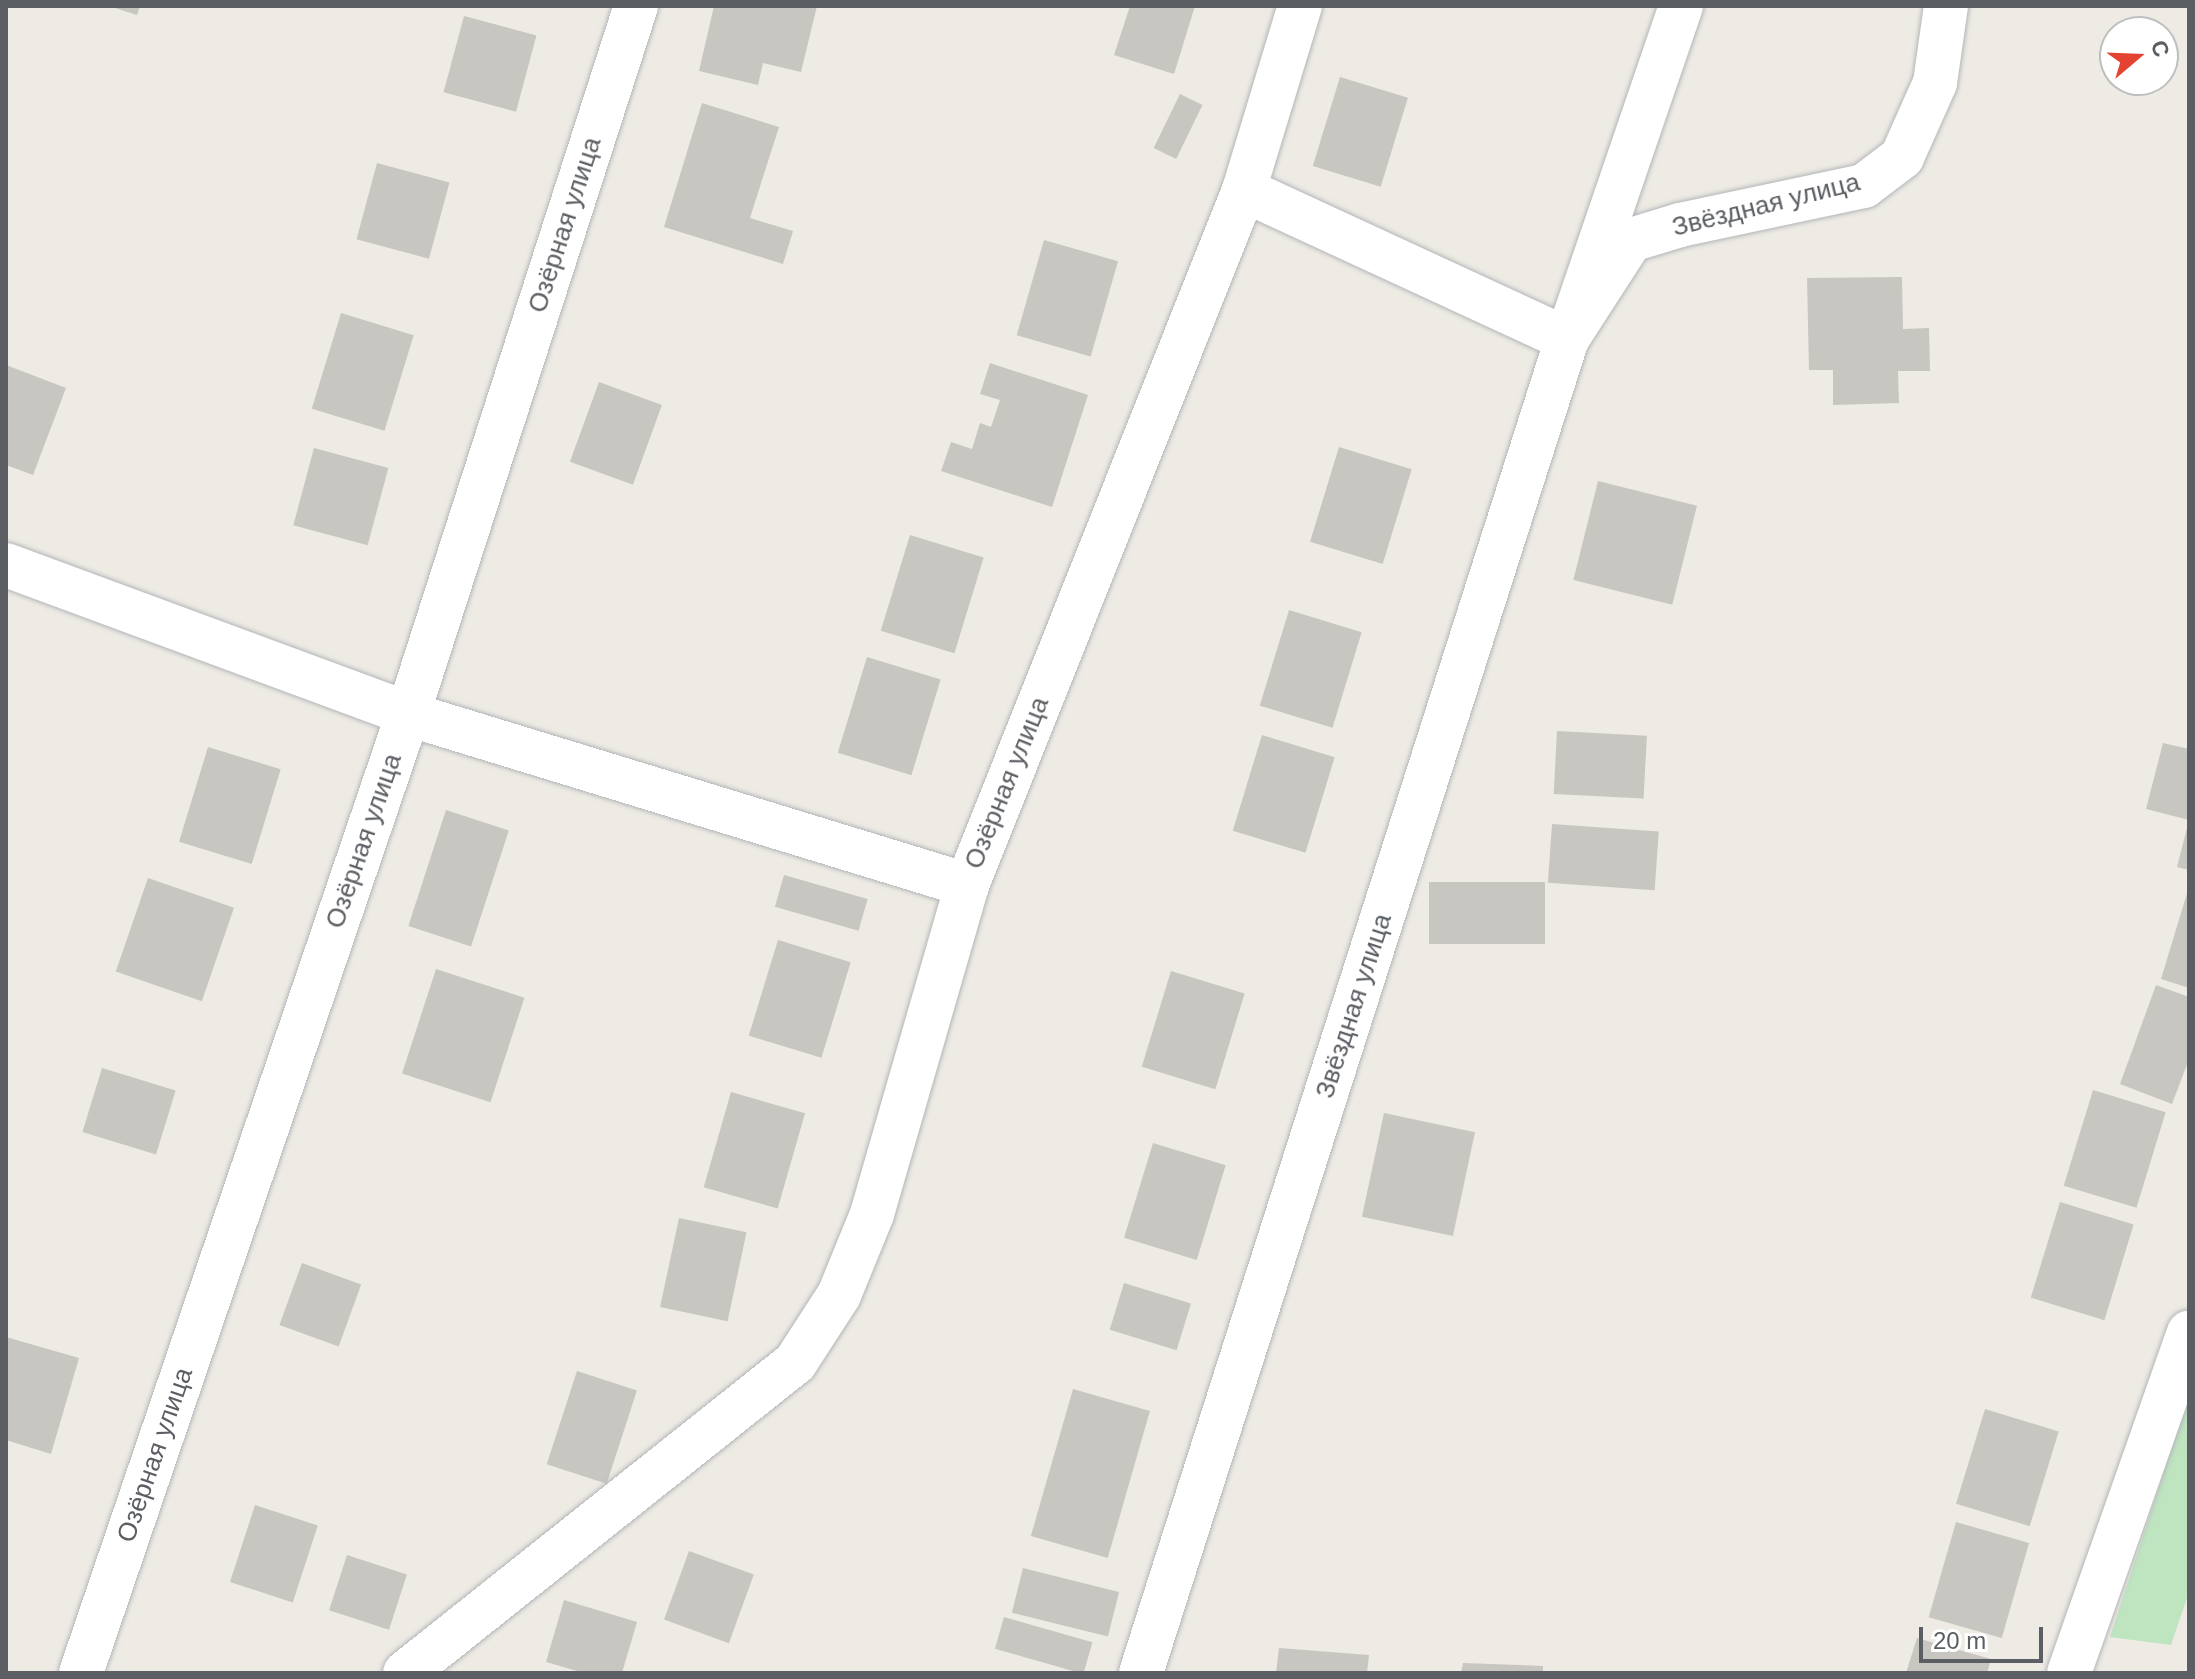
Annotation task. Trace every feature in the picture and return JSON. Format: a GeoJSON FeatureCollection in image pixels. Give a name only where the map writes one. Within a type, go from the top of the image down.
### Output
{"type":"FeatureCollection","features":[{"type":"Feature","properties":{"kind":"street","name":"Озёрная улица"},"geometry":{"type":"LineString","coordinates":[[81,1673],[408,714],[636,6]]}},
{"type":"Feature","properties":{"kind":"street","name":"Озёрная улица"},"geometry":{"type":"LineString","coordinates":[[405,1673],[795,1363],[839,1295],[872,1214],[967,885],[1244,190],[1300,6]]}},
{"type":"Feature","properties":{"kind":"street","name":"Звёздная улица"},"geometry":{"type":"LineString","coordinates":[[1141,1673],[1567,339],[1681,6]]}},
{"type":"Feature","properties":{"kind":"street","name":"Звёздная улица"},"geometry":{"type":"LineString","coordinates":[[1567,339],[1631,240],[1680,225],[1864,186],[1902,157],[1935,83],[1946,6]]}},
{"type":"Feature","properties":{"kind":"street"},"geometry":{"type":"LineString","coordinates":[[1244,190],[1567,339]]}},
{"type":"Feature","properties":{"kind":"street"},"geometry":{"type":"LineString","coordinates":[[6,565],[408,714],[967,885]]}},
{"type":"Feature","properties":{"kind":"street"},"geometry":{"type":"LineString","coordinates":[[2069,1673],[2189,1332]]}},
{"type":"Feature","properties":{"kind":"green space"},"geometry":{"type":"Polygon","coordinates":[[[2189,1396],[2189,1592],[2171,1645],[2110,1637],[2189,1396]]]}},
{"type":"Feature","properties":{"kind":"building"},"geometry":{"type":"Polygon","coordinates":[[[109,6],[140,6],[137,15],[109,6]]]}},
{"type":"Feature","properties":{"kind":"building"},"geometry":{"type":"Polygon","coordinates":[[[714,6],[817,6],[801,72],[763,63],[758,85],[699,71],[714,6]]]}},
{"type":"Feature","properties":{"kind":"building"},"geometry":{"type":"Polygon","coordinates":[[[1130,6],[1195,6],[1174,74],[1114,55],[1130,6]]]}},
{"type":"Feature","properties":{"kind":"building"},"geometry":{"type":"Polygon","coordinates":[[[464,16],[536,35],[516,112],[444,92],[464,16]]]}},
{"type":"Feature","properties":{"kind":"building"},"geometry":{"type":"Polygon","coordinates":[[[1340,77],[1408,98],[1381,187],[1313,166],[1340,77]]]}},
{"type":"Feature","properties":{"kind":"building"},"geometry":{"type":"Polygon","coordinates":[[[1180,94],[1202,105],[1176,159],[1154,148],[1180,94]]]}},
{"type":"Feature","properties":{"kind":"building"},"geometry":{"type":"Polygon","coordinates":[[[702,103],[779,127],[750,218],[793,231],[783,264],[664,227],[702,103]]]}},
{"type":"Feature","properties":{"kind":"building"},"geometry":{"type":"Polygon","coordinates":[[[377,163],[449,182],[429,259],[357,239],[377,163]]]}},
{"type":"Feature","properties":{"kind":"building"},"geometry":{"type":"Polygon","coordinates":[[[1044,240],[1118,261],[1091,356],[1017,335],[1044,240]]]}},
{"type":"Feature","properties":{"kind":"building"},"geometry":{"type":"Polygon","coordinates":[[[1902,277],[1903,329],[1929,328],[1930,371],[1898,371],[1899,403],[1833,405],[1833,370],[1809,370],[1807,278],[1902,277]]]}},
{"type":"Feature","properties":{"kind":"building"},"geometry":{"type":"Polygon","coordinates":[[[341,313],[414,335],[384,431],[312,409],[341,313]]]}},
{"type":"Feature","properties":{"kind":"building"},"geometry":{"type":"Polygon","coordinates":[[[990,363],[1088,395],[1052,507],[941,471],[951,442],[972,449],[980,423],[991,427],[1000,400],[980,394],[990,363]]]}},
{"type":"Feature","properties":{"kind":"building"},"geometry":{"type":"Polygon","coordinates":[[[6,365],[66,388],[33,475],[6,465],[6,365]]]}},
{"type":"Feature","properties":{"kind":"building"},"geometry":{"type":"Polygon","coordinates":[[[599,382],[662,405],[633,485],[570,462],[599,382]]]}},
{"type":"Feature","properties":{"kind":"building"},"geometry":{"type":"Polygon","coordinates":[[[1339,447],[1412,469],[1383,564],[1310,542],[1339,447]]]}},
{"type":"Feature","properties":{"kind":"building"},"geometry":{"type":"Polygon","coordinates":[[[314,448],[388,468],[368,545],[293,525],[314,448]]]}},
{"type":"Feature","properties":{"kind":"building"},"geometry":{"type":"Polygon","coordinates":[[[1598,481],[1697,506],[1672,605],[1573,580],[1598,481]]]}},
{"type":"Feature","properties":{"kind":"building"},"geometry":{"type":"Polygon","coordinates":[[[910,535],[984,558],[954,653],[881,631],[910,535]]]}},
{"type":"Feature","properties":{"kind":"building"},"geometry":{"type":"Polygon","coordinates":[[[1289,610],[1362,632],[1332,728],[1260,706],[1289,610]]]}},
{"type":"Feature","properties":{"kind":"building"},"geometry":{"type":"Polygon","coordinates":[[[867,657],[941,680],[911,775],[838,753],[867,657]]]}},
{"type":"Feature","properties":{"kind":"building"},"geometry":{"type":"Polygon","coordinates":[[[1557,731],[1647,736],[1644,799],[1554,794],[1557,731]]]}},
{"type":"Feature","properties":{"kind":"building"},"geometry":{"type":"Polygon","coordinates":[[[1262,735],[1335,757],[1305,853],[1233,831],[1262,735]]]}},
{"type":"Feature","properties":{"kind":"building"},"geometry":{"type":"Polygon","coordinates":[[[2163,743],[2189,749],[2189,820],[2146,809],[2163,743]]]}},
{"type":"Feature","properties":{"kind":"building"},"geometry":{"type":"Polygon","coordinates":[[[208,747],[281,769],[252,864],[179,842],[208,747]]]}},
{"type":"Feature","properties":{"kind":"building"},"geometry":{"type":"Polygon","coordinates":[[[446,810],[509,830],[471,946],[408,926],[446,810]]]}},
{"type":"Feature","properties":{"kind":"building"},"geometry":{"type":"Polygon","coordinates":[[[1552,824],[1659,831],[1655,890],[1548,883],[1552,824]]]}},
{"type":"Feature","properties":{"kind":"building"},"geometry":{"type":"Polygon","coordinates":[[[2189,824],[2189,870],[2177,867],[2189,824]]]}},
{"type":"Feature","properties":{"kind":"building"},"geometry":{"type":"Polygon","coordinates":[[[784,875],[868,899],[859,931],[775,907],[784,875]]]}},
{"type":"Feature","properties":{"kind":"building"},"geometry":{"type":"Polygon","coordinates":[[[148,878],[234,908],[202,1001],[116,972],[148,878]]]}},
{"type":"Feature","properties":{"kind":"building"},"geometry":{"type":"Polygon","coordinates":[[[1429,882],[1545,882],[1545,944],[1429,944],[1429,882]]]}},
{"type":"Feature","properties":{"kind":"building"},"geometry":{"type":"Polygon","coordinates":[[[2189,890],[2189,988],[2161,979],[2189,890]]]}},
{"type":"Feature","properties":{"kind":"building"},"geometry":{"type":"Polygon","coordinates":[[[778,940],[851,962],[821,1058],[749,1036],[778,940]]]}},
{"type":"Feature","properties":{"kind":"building"},"geometry":{"type":"Polygon","coordinates":[[[436,969],[524,998],[490,1102],[402,1074],[436,969]]]}},
{"type":"Feature","properties":{"kind":"building"},"geometry":{"type":"Polygon","coordinates":[[[1171,971],[1245,994],[1215,1089],[1142,1067],[1171,971]]]}},
{"type":"Feature","properties":{"kind":"building"},"geometry":{"type":"Polygon","coordinates":[[[2156,985],[2189,997],[2189,1059],[2172,1104],[2120,1084],[2156,985]]]}},
{"type":"Feature","properties":{"kind":"building"},"geometry":{"type":"Polygon","coordinates":[[[102,1068],[176,1091],[156,1155],[82,1132],[102,1068]]]}},
{"type":"Feature","properties":{"kind":"building"},"geometry":{"type":"Polygon","coordinates":[[[2093,1090],[2166,1112],[2136,1208],[2064,1186],[2093,1090]]]}},
{"type":"Feature","properties":{"kind":"building"},"geometry":{"type":"Polygon","coordinates":[[[731,1092],[805,1113],[778,1208],[704,1187],[731,1092]]]}},
{"type":"Feature","properties":{"kind":"building"},"geometry":{"type":"Polygon","coordinates":[[[1384,1113],[1475,1132],[1453,1236],[1362,1217],[1384,1113]]]}},
{"type":"Feature","properties":{"kind":"building"},"geometry":{"type":"Polygon","coordinates":[[[1153,1143],[1226,1165],[1197,1260],[1124,1238],[1153,1143]]]}},
{"type":"Feature","properties":{"kind":"building"},"geometry":{"type":"Polygon","coordinates":[[[2060,1202],[2134,1225],[2104,1320],[2031,1298],[2060,1202]]]}},
{"type":"Feature","properties":{"kind":"building"},"geometry":{"type":"Polygon","coordinates":[[[679,1218],[746,1232],[728,1321],[660,1307],[679,1218]]]}},
{"type":"Feature","properties":{"kind":"building"},"geometry":{"type":"Polygon","coordinates":[[[302,1263],[361,1285],[339,1347],[279,1325],[302,1263]]]}},
{"type":"Feature","properties":{"kind":"building"},"geometry":{"type":"Polygon","coordinates":[[[1124,1283],[1191,1303],[1177,1350],[1110,1330],[1124,1283]]]}},
{"type":"Feature","properties":{"kind":"building"},"geometry":{"type":"Polygon","coordinates":[[[6,1337],[79,1358],[51,1454],[6,1440],[6,1337]]]}},
{"type":"Feature","properties":{"kind":"building"},"geometry":{"type":"Polygon","coordinates":[[[577,1371],[637,1390],[607,1484],[547,1464],[577,1371]]]}},
{"type":"Feature","properties":{"kind":"building"},"geometry":{"type":"Polygon","coordinates":[[[1073,1389],[1150,1411],[1108,1558],[1031,1536],[1073,1389]]]}},
{"type":"Feature","properties":{"kind":"building"},"geometry":{"type":"Polygon","coordinates":[[[1985,1409],[2059,1432],[2030,1526],[1956,1504],[1985,1409]]]}},
{"type":"Feature","properties":{"kind":"building"},"geometry":{"type":"Polygon","coordinates":[[[255,1505],[318,1525],[293,1602],[230,1582],[255,1505]]]}},
{"type":"Feature","properties":{"kind":"building"},"geometry":{"type":"Polygon","coordinates":[[[1956,1522],[2029,1543],[2002,1638],[1929,1617],[1956,1522]]]}},
{"type":"Feature","properties":{"kind":"building"},"geometry":{"type":"Polygon","coordinates":[[[689,1551],[754,1575],[729,1643],[664,1620],[689,1551]]]}},
{"type":"Feature","properties":{"kind":"building"},"geometry":{"type":"Polygon","coordinates":[[[347,1555],[407,1574],[389,1630],[329,1610],[347,1555]]]}},
{"type":"Feature","properties":{"kind":"building"},"geometry":{"type":"Polygon","coordinates":[[[1023,1568],[1119,1592],[1108,1637],[1012,1613],[1023,1568]]]}},
{"type":"Feature","properties":{"kind":"building"},"geometry":{"type":"Polygon","coordinates":[[[564,1600],[637,1622],[622,1673],[584,1673],[546,1662],[564,1600]]]}},
{"type":"Feature","properties":{"kind":"building"},"geometry":{"type":"Polygon","coordinates":[[[1004,1617],[1092,1642],[1084,1673],[995,1649],[1004,1617]]]}},
{"type":"Feature","properties":{"kind":"building"},"geometry":{"type":"Polygon","coordinates":[[[1917,1638],[1991,1659],[1987,1673],[1906,1673],[1917,1638]]]}},
{"type":"Feature","properties":{"kind":"building"},"geometry":{"type":"Polygon","coordinates":[[[1279,1648],[1369,1655],[1367,1673],[1276,1673],[1279,1648]]]}},
{"type":"Feature","properties":{"kind":"building"},"geometry":{"type":"Polygon","coordinates":[[[1463,1663],[1543,1666],[1543,1673],[1461,1673],[1463,1663]]]}}]}
